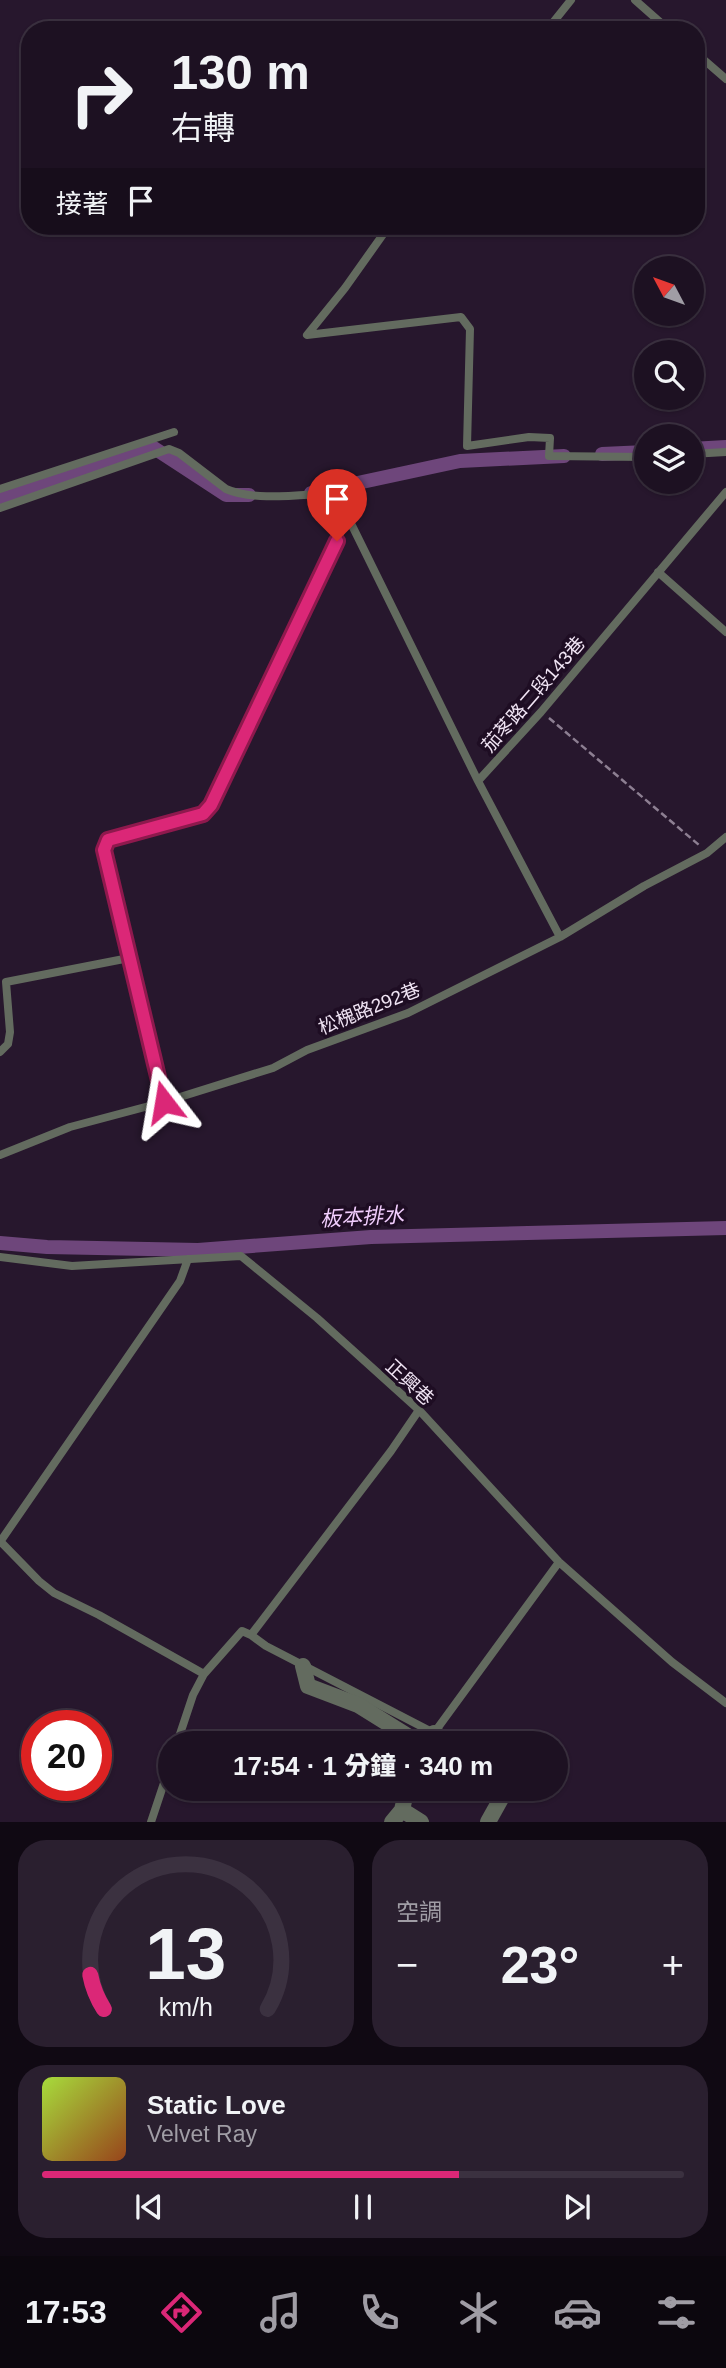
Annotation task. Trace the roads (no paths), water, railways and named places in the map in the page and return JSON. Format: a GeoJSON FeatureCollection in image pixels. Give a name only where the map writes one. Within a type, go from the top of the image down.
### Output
{"type":"FeatureCollection","features":[{"type":"Feature","properties":{"kind":"street"},"geometry":{"type":"LineString","coordinates":[[303,1665],[307,1686],[358,1705],[400,1731]]}},
{"type":"Feature","properties":{"kind":"street"},"geometry":{"type":"LineString","coordinates":[[488,1822],[500,1801]]}},
{"type":"Feature","properties":{"kind":"street"},"geometry":{"type":"LineString","coordinates":[[401,1806],[421,1822]]}},
{"type":"Feature","properties":{"kind":"lane"},"geometry":{"type":"LineString","coordinates":[[554,21],[571,0]]}},
{"type":"Feature","properties":{"kind":"lane"},"geometry":{"type":"LineString","coordinates":[[635,0],[659,21]]}},
{"type":"Feature","properties":{"kind":"lane"},"geometry":{"type":"LineString","coordinates":[[705,61],[726,79]]}},
{"type":"Feature","properties":{"kind":"lane"},"geometry":{"type":"LineString","coordinates":[[383,235],[307,335],[461,317],[470,329],[467,446],[550,438],[549,456],[634,457]]}},
{"type":"Feature","properties":{"kind":"lane"},"geometry":{"type":"LineString","coordinates":[[0,489],[174,432]]}},
{"type":"Feature","properties":{"kind":"lane"},"geometry":{"type":"LineString","coordinates":[[0,508],[169,449],[233,493],[248,496],[336,493],[478,781],[560,937]]}},
{"type":"Feature","properties":{"kind":"lane"},"geometry":{"type":"LineString","coordinates":[[704,453],[726,452]]}},
{"type":"Feature","properties":{"kind":"lane","name":"茄苳路二段143巷"},"geometry":{"type":"LineString","coordinates":[[478,781],[541,712],[726,492]]}},
{"type":"Feature","properties":{"kind":"lane"},"geometry":{"type":"LineString","coordinates":[[164,1102],[104,850],[108,840],[203,814],[211,805],[348,517]]}},
{"type":"Feature","properties":{"kind":"lane"},"geometry":{"type":"LineString","coordinates":[[658,572],[726,632]]}},
{"type":"Feature","properties":{"kind":"lane","name":"松槐路292巷"},"geometry":{"type":"LineString","coordinates":[[0,1154],[70,1127],[164,1102],[273,1068],[307,1050],[408,1013],[560,937],[644,886],[707,853],[726,837]]}},
{"type":"Feature","properties":{"kind":"lane"},"geometry":{"type":"LineString","coordinates":[[0,1052],[8,1044],[10,1032],[6,982],[129,958]]}},
{"type":"Feature","properties":{"kind":"lane","name":"正興巷"},"geometry":{"type":"LineString","coordinates":[[0,1257],[72,1266],[241,1256],[317,1318],[419,1410],[559,1562],[672,1662],[726,1703]]}},
{"type":"Feature","properties":{"kind":"lane"},"geometry":{"type":"LineString","coordinates":[[188,1259],[180,1281],[0,1541],[38,1581],[54,1593],[204,1674]]}},
{"type":"Feature","properties":{"kind":"lane"},"geometry":{"type":"LineString","coordinates":[[251,1635],[419,1410]]}},
{"type":"Feature","properties":{"kind":"lane"},"geometry":{"type":"LineString","coordinates":[[435,1731],[559,1562]]}},
{"type":"Feature","properties":{"kind":"lane"},"geometry":{"type":"LineString","coordinates":[[181,1731],[193,1695],[204,1674],[242,1632],[430,1731]]}},
{"type":"Feature","properties":{"kind":"lane"},"geometry":{"type":"LineString","coordinates":[[151,1822],[158,1801]]}},
{"type":"Feature","properties":{"kind":"waterway"},"geometry":{"type":"LineString","coordinates":[[704,448],[726,447]]}},
{"type":"Feature","properties":{"kind":"waterway"},"geometry":{"type":"LineString","coordinates":[[0,497],[154,448],[226,495],[249,495]]}},
{"type":"Feature","properties":{"kind":"waterway"},"geometry":{"type":"LineString","coordinates":[[602,454],[634,453]]}},
{"type":"Feature","properties":{"kind":"waterway"},"geometry":{"type":"LineString","coordinates":[[311,493],[460,461],[564,456]]}},
{"type":"Feature","properties":{"kind":"waterway","name":"板本排水"},"geometry":{"type":"LineString","coordinates":[[0,1243],[47,1247],[198,1250],[371,1237],[726,1228]]}}]}
